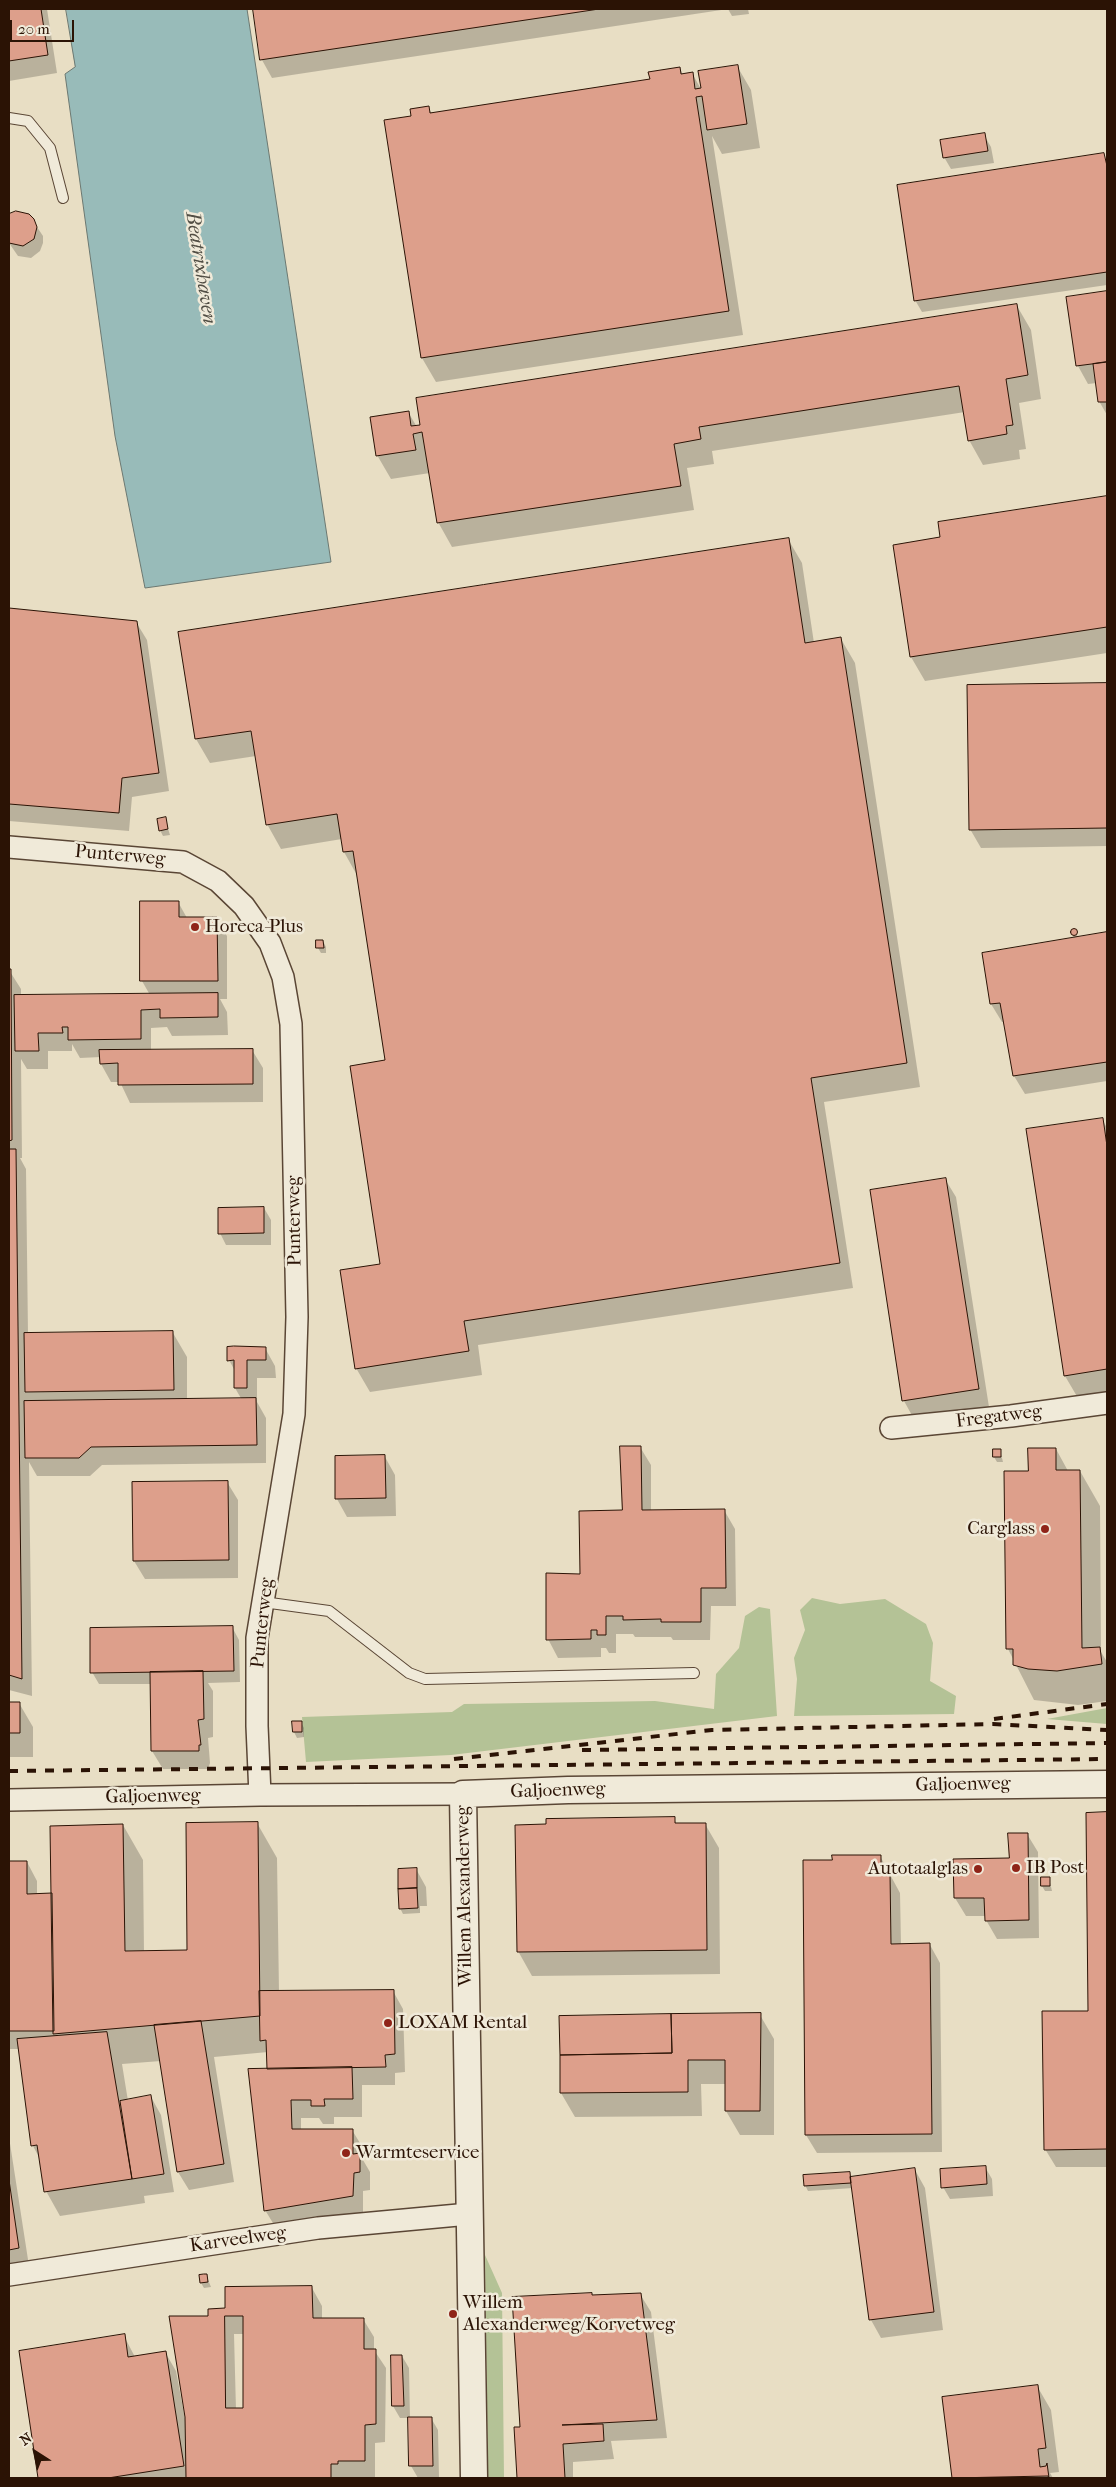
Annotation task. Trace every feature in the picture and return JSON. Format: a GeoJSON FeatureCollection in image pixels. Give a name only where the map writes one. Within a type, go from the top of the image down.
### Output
{"type":"FeatureCollection","features":[{"type":"Feature","properties":{"kind":"street","name":"Punterweg"},"geometry":{"type":"LineString","coordinates":[[9,846],[183,862],[218,881],[244,906],[270,943],[283,978],[291,1024],[297,1317],[294,1414],[257,1638],[257,1726],[260,1794]]}},
{"type":"Feature","properties":{"kind":"street","name":"Fregatweg"},"geometry":{"type":"LineString","coordinates":[[891,1428],[1011,1416],[1107,1403]]}},
{"type":"Feature","properties":{"kind":"street","name":"Galjoenweg"},"geometry":{"type":"LineString","coordinates":[[9,1800],[260,1794],[463,1794],[568,1790],[1107,1784]]}},
{"type":"Feature","properties":{"kind":"street","name":"Willem Alexanderweg"},"geometry":{"type":"LineString","coordinates":[[463,1794],[474,2478]]}},
{"type":"Feature","properties":{"kind":"street","name":"Karveelweg"},"geometry":{"type":"LineString","coordinates":[[9,2274],[318,2228],[469,2214]]}},
{"type":"Feature","properties":{"kind":"lane"},"geometry":{"type":"LineString","coordinates":[[9,118],[28,121],[50,148],[63,198]]}},
{"type":"Feature","properties":{"kind":"lane"},"geometry":{"type":"LineString","coordinates":[[263,1602],[329,1612],[409,1672],[425,1679],[694,1673]]}},
{"type":"Feature","properties":{"kind":"green space"},"geometry":{"type":"Polygon","coordinates":[[[812,1598],[840,1604],[885,1599],[926,1624],[933,1643],[930,1681],[956,1696],[954,1714],[794,1716],[797,1679],[794,1658],[805,1630],[800,1610],[812,1598]]]}},
{"type":"Feature","properties":{"kind":"green space"},"geometry":{"type":"Polygon","coordinates":[[[759,1607],[770,1609],[777,1716],[451,1755],[306,1762],[302,1717],[452,1712],[464,1704],[655,1701],[714,1709],[716,1674],[739,1648],[745,1616],[759,1607]]]}},
{"type":"Feature","properties":{"kind":"green space"},"geometry":{"type":"Polygon","coordinates":[[[1107,1708],[1107,1724],[1047,1719],[1107,1708]]]}},
{"type":"Feature","properties":{"kind":"green space"},"geometry":{"type":"Polygon","coordinates":[[[485,2255],[502,2293],[504,2478],[488,2478],[485,2255]]]}},
{"type":"Feature","properties":{"kind":"water","name":"Beatrixhaven"},"geometry":{"type":"Polygon","coordinates":[[[66,9],[247,9],[331,562],[145,588],[115,436],[65,74],[75,67],[66,9]]]}},
{"type":"Feature","properties":{"kind":"building"},"geometry":{"type":"Polygon","coordinates":[[[9,9],[41,9],[48,55],[9,61],[9,9]]]}},
{"type":"Feature","properties":{"kind":"building"},"geometry":{"type":"Polygon","coordinates":[[[253,9],[599,9],[260,60],[253,9]]]}},
{"type":"Feature","properties":{"kind":"building"},"geometry":{"type":"Polygon","coordinates":[[[738,65],[747,124],[707,130],[702,96],[696,97],[729,311],[421,358],[384,120],[411,116],[410,109],[429,106],[430,113],[650,79],[648,72],[680,67],[681,74],[693,72],[695,89],[701,88],[698,71],[738,65]]]}},
{"type":"Feature","properties":{"kind":"building"},"geometry":{"type":"Polygon","coordinates":[[[985,133],[988,151],[943,158],[940,140],[985,133]]]}},
{"type":"Feature","properties":{"kind":"building"},"geometry":{"type":"Polygon","coordinates":[[[1104,153],[1107,166],[1107,272],[914,301],[897,185],[1104,153]]]}},
{"type":"Feature","properties":{"kind":"building"},"geometry":{"type":"Polygon","coordinates":[[[16,211],[29,214],[34,219],[37,227],[34,239],[23,246],[9,243],[9,214],[16,211]]]}},
{"type":"Feature","properties":{"kind":"building"},"geometry":{"type":"Polygon","coordinates":[[[1107,291],[1107,362],[1076,366],[1066,297],[1107,291]]]}},
{"type":"Feature","properties":{"kind":"building"},"geometry":{"type":"Polygon","coordinates":[[[1017,304],[1028,375],[1006,379],[1013,425],[1006,426],[1007,434],[968,441],[959,386],[699,427],[701,439],[674,444],[681,486],[437,523],[422,432],[413,434],[416,450],[376,456],[370,417],[409,411],[411,426],[420,425],[416,398],[1017,304]]]}},
{"type":"Feature","properties":{"kind":"building"},"geometry":{"type":"Polygon","coordinates":[[[1107,362],[1107,402],[1098,402],[1093,364],[1107,362]]]}},
{"type":"Feature","properties":{"kind":"building"},"geometry":{"type":"Polygon","coordinates":[[[1107,496],[1107,627],[910,657],[893,545],[940,537],[938,522],[1107,496]]]}},
{"type":"Feature","properties":{"kind":"building"},"geometry":{"type":"Polygon","coordinates":[[[789,538],[805,643],[841,637],[907,1063],[811,1078],[840,1263],[464,1321],[469,1351],[355,1369],[340,1270],[380,1264],[350,1066],[385,1060],[353,851],[343,852],[337,814],[266,825],[251,731],[195,739],[178,632],[789,538]]]}},
{"type":"Feature","properties":{"kind":"building"},"geometry":{"type":"Polygon","coordinates":[[[9,608],[137,621],[159,773],[122,778],[119,813],[9,804],[9,608]]]}},
{"type":"Feature","properties":{"kind":"building"},"geometry":{"type":"Polygon","coordinates":[[[1107,683],[1107,828],[969,830],[967,685],[1107,683]]]}},
{"type":"Feature","properties":{"kind":"building"},"geometry":{"type":"Polygon","coordinates":[[[166,817],[168,829],[159,831],[157,819],[166,817]]]}},
{"type":"Feature","properties":{"kind":"building"},"geometry":{"type":"Polygon","coordinates":[[[140,901],[179,901],[179,917],[217,917],[218,981],[140,981],[140,901]]]}},
{"type":"Feature","properties":{"kind":"building"},"geometry":{"type":"Polygon","coordinates":[[[1074,929],[1077,932],[1074,935],[1071,932],[1074,929]]]}},
{"type":"Feature","properties":{"kind":"building"},"geometry":{"type":"Polygon","coordinates":[[[1107,932],[1107,1062],[1013,1076],[1000,1003],[990,1004],[982,953],[1107,932]]]}},
{"type":"Feature","properties":{"kind":"building"},"geometry":{"type":"Polygon","coordinates":[[[316,940],[323,940],[324,948],[316,948],[316,940]]]}},
{"type":"Feature","properties":{"kind":"building"},"geometry":{"type":"Polygon","coordinates":[[[9,969],[11,969],[12,1140],[9,1141],[9,969]]]}},
{"type":"Feature","properties":{"kind":"building"},"geometry":{"type":"Polygon","coordinates":[[[218,993],[218,1017],[160,1018],[160,1009],[141,1010],[141,1039],[68,1040],[68,1027],[62,1027],[63,1033],[38,1033],[39,1051],[15,1051],[14,995],[218,993]]]}},
{"type":"Feature","properties":{"kind":"building"},"geometry":{"type":"Polygon","coordinates":[[[253,1049],[253,1084],[118,1085],[118,1063],[100,1064],[99,1050],[253,1049]]]}},
{"type":"Feature","properties":{"kind":"building"},"geometry":{"type":"Polygon","coordinates":[[[1103,1118],[1107,1146],[1107,1369],[1064,1376],[1026,1129],[1103,1118]]]}},
{"type":"Feature","properties":{"kind":"building"},"geometry":{"type":"Polygon","coordinates":[[[9,1149],[16,1149],[22,1679],[9,1675],[9,1149]]]}},
{"type":"Feature","properties":{"kind":"building"},"geometry":{"type":"Polygon","coordinates":[[[946,1178],[979,1389],[902,1401],[870,1190],[946,1178]]]}},
{"type":"Feature","properties":{"kind":"building"},"geometry":{"type":"Polygon","coordinates":[[[264,1207],[264,1233],[218,1234],[218,1208],[264,1207]]]}},
{"type":"Feature","properties":{"kind":"building"},"geometry":{"type":"Polygon","coordinates":[[[173,1331],[174,1390],[25,1392],[24,1333],[173,1331]]]}},
{"type":"Feature","properties":{"kind":"building"},"geometry":{"type":"Polygon","coordinates":[[[227,1347],[266,1347],[266,1360],[247,1360],[247,1388],[234,1388],[234,1360],[227,1361],[227,1347]]]}},
{"type":"Feature","properties":{"kind":"building"},"geometry":{"type":"Polygon","coordinates":[[[256,1398],[257,1445],[91,1447],[79,1458],[25,1458],[24,1401],[256,1398]]]}},
{"type":"Feature","properties":{"kind":"building"},"geometry":{"type":"Polygon","coordinates":[[[620,1446],[641,1446],[642,1510],[725,1509],[726,1588],[701,1588],[701,1622],[661,1622],[661,1619],[623,1620],[623,1616],[606,1616],[606,1635],[597,1635],[597,1630],[591,1630],[591,1639],[546,1640],[546,1573],[580,1574],[579,1511],[622,1510],[620,1446]]]}},
{"type":"Feature","properties":{"kind":"building"},"geometry":{"type":"Polygon","coordinates":[[[1028,1448],[1056,1448],[1056,1470],[1080,1470],[1082,1648],[1100,1647],[1102,1664],[1057,1671],[1028,1669],[1013,1665],[1013,1649],[1006,1649],[1004,1471],[1028,1471],[1028,1448]]]}},
{"type":"Feature","properties":{"kind":"building"},"geometry":{"type":"Polygon","coordinates":[[[993,1449],[1001,1449],[1001,1457],[993,1457],[993,1449]]]}},
{"type":"Feature","properties":{"kind":"building"},"geometry":{"type":"Polygon","coordinates":[[[385,1455],[386,1498],[335,1499],[335,1456],[385,1455]]]}},
{"type":"Feature","properties":{"kind":"building"},"geometry":{"type":"Polygon","coordinates":[[[228,1481],[229,1560],[133,1561],[132,1482],[228,1481]]]}},
{"type":"Feature","properties":{"kind":"building"},"geometry":{"type":"Polygon","coordinates":[[[233,1626],[234,1671],[90,1673],[90,1628],[233,1626]]]}},
{"type":"Feature","properties":{"kind":"building"},"geometry":{"type":"Polygon","coordinates":[[[203,1671],[204,1719],[198,1720],[201,1745],[199,1745],[199,1751],[151,1751],[150,1672],[203,1671]]]}},
{"type":"Feature","properties":{"kind":"building"},"geometry":{"type":"Polygon","coordinates":[[[9,1702],[20,1702],[20,1733],[9,1733],[9,1702]]]}},
{"type":"Feature","properties":{"kind":"building"},"geometry":{"type":"Polygon","coordinates":[[[292,1721],[302,1721],[302,1732],[293,1732],[292,1721]]]}},
{"type":"Feature","properties":{"kind":"building"},"geometry":{"type":"Polygon","coordinates":[[[1107,1812],[1107,2149],[1044,2150],[1042,2011],[1088,2011],[1086,1813],[1107,1812]]]}},
{"type":"Feature","properties":{"kind":"building"},"geometry":{"type":"Polygon","coordinates":[[[675,1817],[675,1823],[706,1823],[707,1950],[517,1952],[515,1825],[546,1824],[546,1819],[675,1817]]]}},
{"type":"Feature","properties":{"kind":"building"},"geometry":{"type":"Polygon","coordinates":[[[258,1822],[260,2016],[53,2034],[50,1826],[123,1824],[125,1951],[187,1950],[186,1823],[258,1822]]]}},
{"type":"Feature","properties":{"kind":"building"},"geometry":{"type":"Polygon","coordinates":[[[1008,1833],[1028,1833],[1029,1920],[985,1921],[984,1898],[954,1898],[953,1859],[1009,1858],[1008,1833]]]}},
{"type":"Feature","properties":{"kind":"building"},"geometry":{"type":"Polygon","coordinates":[[[832,1855],[881,1855],[881,1873],[890,1873],[891,1944],[930,1943],[932,2134],[805,2135],[803,1860],[832,1860],[832,1855]]]}},
{"type":"Feature","properties":{"kind":"building"},"geometry":{"type":"Polygon","coordinates":[[[9,1861],[27,1861],[27,1894],[52,1893],[54,2031],[9,2031],[9,1861]]]}},
{"type":"Feature","properties":{"kind":"building"},"geometry":{"type":"Polygon","coordinates":[[[417,1868],[417,1888],[398,1889],[398,1869],[417,1868]]]}},
{"type":"Feature","properties":{"kind":"building"},"geometry":{"type":"Polygon","coordinates":[[[1041,1877],[1050,1877],[1050,1886],[1041,1886],[1041,1877]]]}},
{"type":"Feature","properties":{"kind":"building"},"geometry":{"type":"Polygon","coordinates":[[[417,1888],[418,1908],[399,1909],[398,1889],[417,1888]]]}},
{"type":"Feature","properties":{"kind":"building"},"geometry":{"type":"Polygon","coordinates":[[[394,1990],[395,2054],[385,2055],[386,2067],[267,2069],[266,2040],[260,2041],[259,1991],[394,1990]]]}},
{"type":"Feature","properties":{"kind":"building"},"geometry":{"type":"Polygon","coordinates":[[[761,2013],[760,2111],[725,2111],[725,2060],[688,2060],[688,2092],[560,2093],[560,2055],[672,2053],[671,2014],[761,2013]]]}},
{"type":"Feature","properties":{"kind":"building"},"geometry":{"type":"Polygon","coordinates":[[[671,2014],[672,2053],[560,2055],[559,2016],[671,2014]]]}},
{"type":"Feature","properties":{"kind":"building"},"geometry":{"type":"Polygon","coordinates":[[[201,2021],[224,2164],[177,2172],[154,2025],[201,2021]]]}},
{"type":"Feature","properties":{"kind":"building"},"geometry":{"type":"Polygon","coordinates":[[[107,2032],[132,2179],[44,2192],[37,2145],[31,2146],[17,2039],[107,2032]]]}},
{"type":"Feature","properties":{"kind":"building"},"geometry":{"type":"Polygon","coordinates":[[[352,2067],[353,2099],[324,2099],[325,2106],[311,2106],[311,2100],[291,2100],[292,2129],[353,2129],[353,2154],[360,2153],[360,2172],[354,2173],[353,2196],[264,2211],[248,2069],[352,2067]]]}},
{"type":"Feature","properties":{"kind":"building"},"geometry":{"type":"Polygon","coordinates":[[[151,2095],[164,2174],[132,2179],[120,2101],[151,2095]]]}},
{"type":"Feature","properties":{"kind":"building"},"geometry":{"type":"Polygon","coordinates":[[[986,2166],[987,2184],[941,2188],[940,2169],[986,2166]]]}},
{"type":"Feature","properties":{"kind":"building"},"geometry":{"type":"Polygon","coordinates":[[[915,2168],[934,2312],[869,2320],[850,2177],[915,2168]]]}},
{"type":"Feature","properties":{"kind":"building"},"geometry":{"type":"Polygon","coordinates":[[[850,2172],[851,2183],[804,2186],[803,2175],[850,2172]]]}},
{"type":"Feature","properties":{"kind":"building"},"geometry":{"type":"Polygon","coordinates":[[[9,2180],[19,2248],[9,2250],[9,2180]]]}},
{"type":"Feature","properties":{"kind":"building"},"geometry":{"type":"Polygon","coordinates":[[[207,2274],[208,2282],[200,2283],[199,2275],[207,2274]]]}},
{"type":"Feature","properties":{"kind":"building"},"geometry":{"type":"Polygon","coordinates":[[[312,2286],[313,2318],[364,2318],[364,2349],[376,2349],[376,2424],[365,2425],[365,2461],[338,2461],[338,2464],[331,2464],[331,2478],[186,2478],[185,2417],[169,2316],[208,2316],[208,2309],[225,2308],[225,2287],[312,2286]],[[225,2316],[226,2408],[243,2408],[243,2316],[225,2316]]]}},
{"type":"Feature","properties":{"kind":"building"},"geometry":{"type":"Polygon","coordinates":[[[592,2293],[592,2295],[641,2293],[657,2420],[562,2425],[603,2424],[604,2441],[563,2444],[565,2478],[517,2478],[514,2427],[520,2427],[512,2297],[592,2293]]]}},
{"type":"Feature","properties":{"kind":"building"},"geometry":{"type":"Polygon","coordinates":[[[125,2334],[128,2357],[166,2351],[184,2466],[108,2478],[38,2478],[19,2351],[125,2334]]]}},
{"type":"Feature","properties":{"kind":"building"},"geometry":{"type":"Polygon","coordinates":[[[391,2355],[402,2355],[404,2406],[392,2406],[391,2355]]]}},
{"type":"Feature","properties":{"kind":"building"},"geometry":{"type":"Polygon","coordinates":[[[1038,2385],[1046,2448],[1038,2449],[1040,2467],[1046,2466],[1047,2463],[1049,2478],[1048,2476],[952,2478],[942,2397],[1038,2385]]]}},
{"type":"Feature","properties":{"kind":"building"},"geometry":{"type":"Polygon","coordinates":[[[408,2417],[432,2417],[433,2466],[409,2466],[408,2417]]]}},
{"type":"Feature","properties":{"kind":"railway"},"geometry":{"type":"LineString","coordinates":[[994,1719],[1107,1704]]}},
{"type":"Feature","properties":{"kind":"railway"},"geometry":{"type":"LineString","coordinates":[[454,1759],[712,1730],[993,1724],[1107,1730]]}},
{"type":"Feature","properties":{"kind":"railway"},"geometry":{"type":"LineString","coordinates":[[582,1750],[1107,1743]]}},
{"type":"Feature","properties":{"kind":"railway"},"geometry":{"type":"LineString","coordinates":[[9,1771],[1107,1759]]}},
{"type":"Feature","properties":{"kind":"place","name":"Horeca-Plus"},"geometry":{"type":"Point","coordinates":[195,927]}},
{"type":"Feature","properties":{"kind":"place","name":"Carglass"},"geometry":{"type":"Point","coordinates":[1045,1529]}},
{"type":"Feature","properties":{"kind":"place","name":"IB Post"},"geometry":{"type":"Point","coordinates":[1016,1868]}},
{"type":"Feature","properties":{"kind":"place","name":"Autotaalglas"},"geometry":{"type":"Point","coordinates":[978,1869]}},
{"type":"Feature","properties":{"kind":"place","name":"LOXAM Rental"},"geometry":{"type":"Point","coordinates":[388,2023]}},
{"type":"Feature","properties":{"kind":"place","name":"Warmteservice"},"geometry":{"type":"Point","coordinates":[346,2153]}},
{"type":"Feature","properties":{"kind":"place","name":"Willem Alexanderweg/Korvetweg"},"geometry":{"type":"Point","coordinates":[453,2314]}}]}
